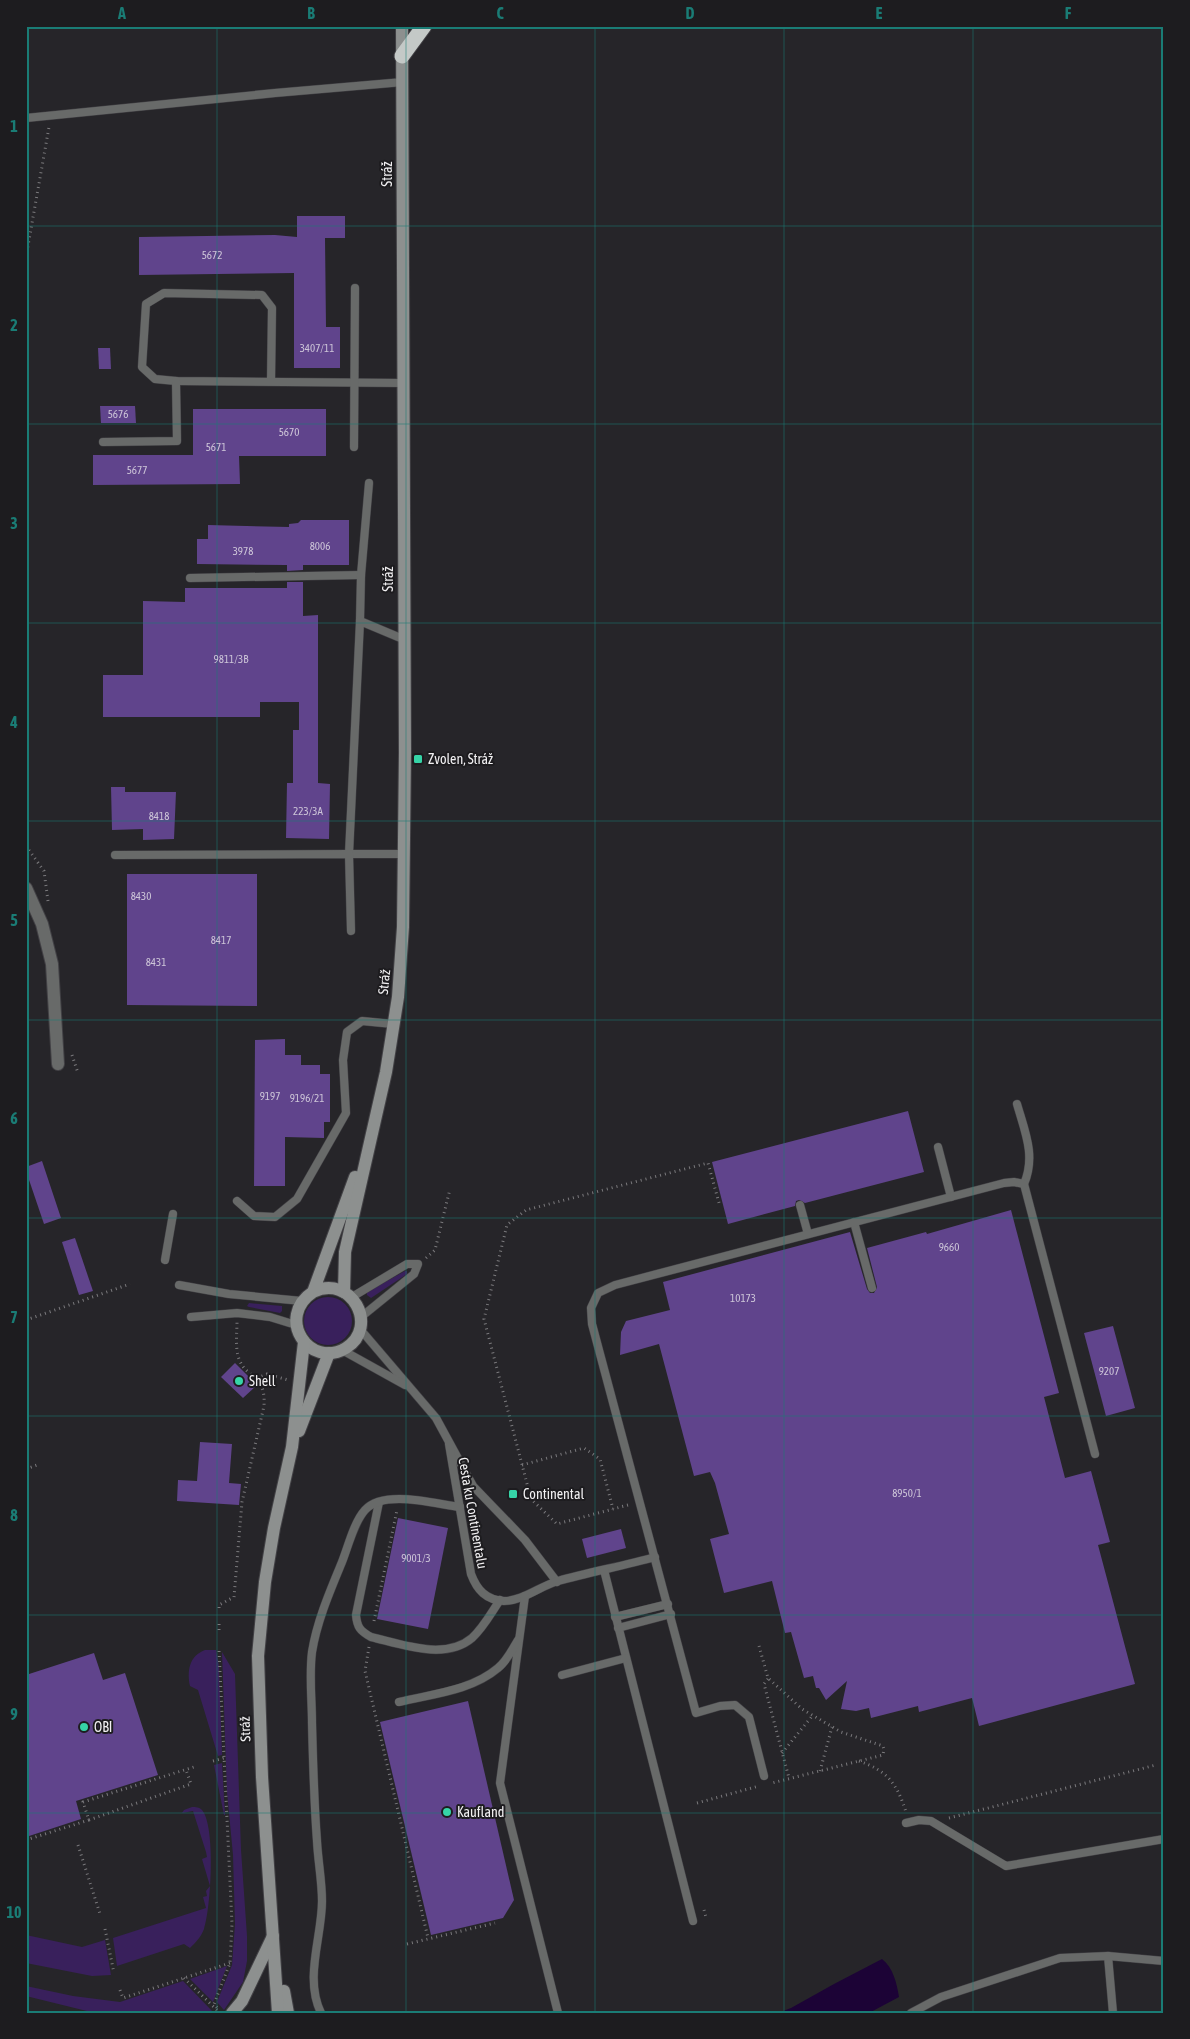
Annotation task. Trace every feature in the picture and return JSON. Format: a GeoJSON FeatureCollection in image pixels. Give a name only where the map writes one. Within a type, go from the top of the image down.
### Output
{"type":"FeatureCollection","features":[{"type":"Feature","properties":{"kind":"highway"},"geometry":{"type":"LineString","coordinates":[[402,56],[424,26]]}},
{"type":"Feature","properties":{"kind":"street","name":"Stráž"},"geometry":{"type":"LineString","coordinates":[[360,1323],[358,1306],[348,1295],[345,1252],[386,1072],[402,954],[404,854],[402,26]]}},
{"type":"Feature","properties":{"kind":"street"},"geometry":{"type":"LineString","coordinates":[[26,888],[42,924],[52,964],[58,1064]]}},
{"type":"Feature","properties":{"kind":"street","name":"Stráž"},"geometry":{"type":"LineString","coordinates":[[313,1292],[372,1129]]}},
{"type":"Feature","properties":{"kind":"street"},"geometry":{"type":"LineString","coordinates":[[348,1295],[329,1288],[313,1292],[302,1301],[297,1310],[296,1325],[299,1334],[304,1342],[314,1349],[329,1353],[342,1350],[353,1342],[360,1323]]}},
{"type":"Feature","properties":{"kind":"street","name":"Stráž"},"geometry":{"type":"LineString","coordinates":[[278,2013],[262,1777],[258,1656],[265,1582],[274,1528],[292,1447],[304,1342]]}},
{"type":"Feature","properties":{"kind":"street","name":"Stráž"},"geometry":{"type":"LineString","coordinates":[[292,1447],[329,1353]]}},
{"type":"Feature","properties":{"kind":"street"},"geometry":{"type":"LineString","coordinates":[[232,2013],[242,2000],[274,1934]]}},
{"type":"Feature","properties":{"kind":"street"},"geometry":{"type":"LineString","coordinates":[[274,1934],[288,2013]]}},
{"type":"Feature","properties":{"kind":"lane"},"geometry":{"type":"LineString","coordinates":[[26,118],[403,82]]}},
{"type":"Feature","properties":{"kind":"lane"},"geometry":{"type":"LineString","coordinates":[[354,447],[355,288]]}},
{"type":"Feature","properties":{"kind":"lane"},"geometry":{"type":"LineString","coordinates":[[271,382],[272,308],[262,295],[164,293],[146,304],[142,366],[155,379],[176,381],[271,382],[355,382],[403,383]]}},
{"type":"Feature","properties":{"kind":"lane"},"geometry":{"type":"LineString","coordinates":[[104,442],[177,441],[176,381]]}},
{"type":"Feature","properties":{"kind":"lane"},"geometry":{"type":"LineString","coordinates":[[351,931],[349,854],[361,575],[369,483]]}},
{"type":"Feature","properties":{"kind":"lane"},"geometry":{"type":"LineString","coordinates":[[190,578],[361,575]]}},
{"type":"Feature","properties":{"kind":"lane"},"geometry":{"type":"LineString","coordinates":[[360,621],[403,639]]}},
{"type":"Feature","properties":{"kind":"lane"},"geometry":{"type":"LineString","coordinates":[[115,855],[404,854]]}},
{"type":"Feature","properties":{"kind":"lane"},"geometry":{"type":"LineString","coordinates":[[237,1201],[254,1216],[275,1217],[297,1199],[346,1113],[343,1060],[347,1032],[362,1021],[393,1024]]}},
{"type":"Feature","properties":{"kind":"lane"},"geometry":{"type":"LineString","coordinates":[[1018,1104],[1030,1153],[1030,1171],[1024,1184],[1096,1454]]}},
{"type":"Feature","properties":{"kind":"lane"},"geometry":{"type":"LineString","coordinates":[[938,1147],[951,1197]]}},
{"type":"Feature","properties":{"kind":"lane"},"geometry":{"type":"LineString","coordinates":[[764,1776],[749,1717],[735,1706],[720,1706],[696,1713],[592,1324],[591,1308],[598,1293],[615,1285],[1004,1183],[1024,1184]]}},
{"type":"Feature","properties":{"kind":"lane"},"geometry":{"type":"LineString","coordinates":[[800,1205],[808,1234]]}},
{"type":"Feature","properties":{"kind":"lane"},"geometry":{"type":"LineString","coordinates":[[165,1260],[173,1214]]}},
{"type":"Feature","properties":{"kind":"lane"},"geometry":{"type":"LineString","coordinates":[[854,1222],[872,1288]]}},
{"type":"Feature","properties":{"kind":"lane"},"geometry":{"type":"LineString","coordinates":[[348,1295],[407,1264],[418,1264],[414,1274],[360,1323]]}},
{"type":"Feature","properties":{"kind":"lane"},"geometry":{"type":"LineString","coordinates":[[179,1285],[229,1294],[302,1301]]}},
{"type":"Feature","properties":{"kind":"lane"},"geometry":{"type":"LineString","coordinates":[[191,1317],[237,1313],[270,1317],[296,1325]]}},
{"type":"Feature","properties":{"kind":"lane","name":"Cesta ku Continentalu"},"geometry":{"type":"LineString","coordinates":[[360,1323],[436,1418],[473,1486],[524,1540],[557,1582]]}},
{"type":"Feature","properties":{"kind":"lane","name":"Cesta ku Continentalu"},"geometry":{"type":"LineString","coordinates":[[342,1350],[411,1388]]}},
{"type":"Feature","properties":{"kind":"lane","name":"Cesta ku Continentalu"},"geometry":{"type":"LineString","coordinates":[[449,1444],[468,1564],[476,1587],[485,1595],[500,1600]]}},
{"type":"Feature","properties":{"kind":"lane"},"geometry":{"type":"LineString","coordinates":[[321,2013],[314,1988],[314,1965],[322,1921],[322,1900],[313,1762],[310,1679],[312,1652],[323,1611],[355,1529],[365,1510],[379,1502],[400,1498],[460,1507]]}},
{"type":"Feature","properties":{"kind":"lane"},"geometry":{"type":"LineString","coordinates":[[379,1502],[356,1615],[357,1627],[371,1638],[422,1648],[452,1648],[470,1639],[478,1632],[500,1600],[513,1600],[557,1582],[655,1557]]}},
{"type":"Feature","properties":{"kind":"lane"},"geometry":{"type":"LineString","coordinates":[[604,1570],[693,1921]]}},
{"type":"Feature","properties":{"kind":"lane"},"geometry":{"type":"LineString","coordinates":[[525,1596],[500,1783],[558,2013]]}},
{"type":"Feature","properties":{"kind":"lane"},"geometry":{"type":"LineString","coordinates":[[615,1617],[668,1604]]}},
{"type":"Feature","properties":{"kind":"lane"},"geometry":{"type":"LineString","coordinates":[[618,1628],[671,1614]]}},
{"type":"Feature","properties":{"kind":"lane"},"geometry":{"type":"LineString","coordinates":[[399,1702],[470,1685],[483,1678],[507,1658],[520,1636]]}},
{"type":"Feature","properties":{"kind":"lane"},"geometry":{"type":"LineString","coordinates":[[562,1675],[626,1658]]}},
{"type":"Feature","properties":{"kind":"lane"},"geometry":{"type":"LineString","coordinates":[[906,1823],[919,1820],[931,1821],[1006,1866],[1164,1839]]}},
{"type":"Feature","properties":{"kind":"lane"},"geometry":{"type":"LineString","coordinates":[[910,2013],[941,1997],[1052,1960],[1090,1955],[1164,1961]]}},
{"type":"Feature","properties":{"kind":"lane"},"geometry":{"type":"LineString","coordinates":[[1108,1956],[1113,2013]]}},
{"type":"Feature","properties":{"kind":"path"},"geometry":{"type":"LineString","coordinates":[[26,257],[51,116]]}},
{"type":"Feature","properties":{"kind":"path"},"geometry":{"type":"LineString","coordinates":[[628,1506],[557,1524],[531,1499],[484,1319],[508,1225],[526,1210],[708,1163],[719,1203]]}},
{"type":"Feature","properties":{"kind":"path"},"geometry":{"type":"LineString","coordinates":[[418,1264],[435,1250],[450,1190]]}},
{"type":"Feature","properties":{"kind":"path"},"geometry":{"type":"LineString","coordinates":[[26,1320],[130,1284]]}},
{"type":"Feature","properties":{"kind":"path"},"geometry":{"type":"LineString","coordinates":[[219,1608],[219,1605],[234,1598],[242,1502],[264,1406],[264,1391],[257,1378],[239,1359],[237,1319]]}},
{"type":"Feature","properties":{"kind":"path"},"geometry":{"type":"LineString","coordinates":[[257,1378],[267,1374],[291,1381]]}},
{"type":"Feature","properties":{"kind":"path"},"geometry":{"type":"LineString","coordinates":[[522,1465],[584,1448],[600,1459],[614,1509]]}},
{"type":"Feature","properties":{"kind":"path"},"geometry":{"type":"LineString","coordinates":[[26,1469],[37,1466]]}},
{"type":"Feature","properties":{"kind":"path"},"geometry":{"type":"LineString","coordinates":[[374,1621],[398,1507]]}},
{"type":"Feature","properties":{"kind":"path"},"geometry":{"type":"LineString","coordinates":[[219,1624],[219,1630]]}},
{"type":"Feature","properties":{"kind":"path"},"geometry":{"type":"LineString","coordinates":[[369,1646],[365,1671],[428,1938]]}},
{"type":"Feature","properties":{"kind":"path"},"geometry":{"type":"LineString","coordinates":[[759,1646],[768,1678],[802,1709],[841,1732],[883,1746],[884,1749],[883,1755],[771,1783]]}},
{"type":"Feature","properties":{"kind":"path"},"geometry":{"type":"LineString","coordinates":[[219,1651],[232,1893],[230,1963],[214,2004],[221,2013]]}},
{"type":"Feature","properties":{"kind":"path"},"geometry":{"type":"LineString","coordinates":[[768,1678],[764,1684],[789,1778]]}},
{"type":"Feature","properties":{"kind":"path"},"geometry":{"type":"LineString","coordinates":[[782,1752],[813,1715]]}},
{"type":"Feature","properties":{"kind":"path"},"geometry":{"type":"LineString","coordinates":[[820,1771],[832,1726]]}},
{"type":"Feature","properties":{"kind":"path"},"geometry":{"type":"LineString","coordinates":[[213,1761],[224,1758]]}},
{"type":"Feature","properties":{"kind":"path"},"geometry":{"type":"LineString","coordinates":[[858,1761],[882,1772],[896,1786],[906,1813],[915,1812]]}},
{"type":"Feature","properties":{"kind":"path"},"geometry":{"type":"LineString","coordinates":[[948,1818],[1156,1765]]}},
{"type":"Feature","properties":{"kind":"path"},"geometry":{"type":"LineString","coordinates":[[89,1820],[83,1802],[197,1766]]}},
{"type":"Feature","properties":{"kind":"path"},"geometry":{"type":"LineString","coordinates":[[26,1840],[191,1784],[186,1770]]}},
{"type":"Feature","properties":{"kind":"path"},"geometry":{"type":"LineString","coordinates":[[697,1803],[762,1786]]}},
{"type":"Feature","properties":{"kind":"path"},"geometry":{"type":"LineString","coordinates":[[72,1825],[74,1831]]}},
{"type":"Feature","properties":{"kind":"path"},"geometry":{"type":"LineString","coordinates":[[78,1845],[100,1914]]}},
{"type":"Feature","properties":{"kind":"path"},"geometry":{"type":"LineString","coordinates":[[704,1910],[706,1917]]}},
{"type":"Feature","properties":{"kind":"path"},"geometry":{"type":"LineString","coordinates":[[407,1944],[495,1923]]}},
{"type":"Feature","properties":{"kind":"path"},"geometry":{"type":"LineString","coordinates":[[106,1929],[114,1974]]}},
{"type":"Feature","properties":{"kind":"path"},"geometry":{"type":"LineString","coordinates":[[120,1990],[123,1998],[230,1963]]}},
{"type":"Feature","properties":{"kind":"path"},"geometry":{"type":"LineString","coordinates":[[184,1978],[221,2013]]}},
{"type":"Feature","properties":{"kind":"shaded area"},"geometry":{"type":"Polygon","coordinates":[[[407,1271],[407,1274],[371,1298],[367,1295],[367,1292],[407,1271]]]}},
{"type":"Feature","properties":{"kind":"shaded area"},"geometry":{"type":"Polygon","coordinates":[[[328,1297],[337,1299],[345,1304],[350,1312],[352,1321],[350,1330],[345,1338],[337,1343],[328,1345],[319,1343],[311,1338],[306,1330],[304,1321],[306,1312],[311,1304],[319,1299],[328,1297]]]}},
{"type":"Feature","properties":{"kind":"shaded area"},"geometry":{"type":"Polygon","coordinates":[[[249,1303],[282,1306],[282,1311],[280,1313],[249,1307],[247,1306],[249,1303]]]}},
{"type":"Feature","properties":{"kind":"shaded area"},"geometry":{"type":"Polygon","coordinates":[[[205,1650],[216,1650],[219,1666],[222,1755],[218,1756],[198,1690],[190,1686],[189,1680],[192,1660],[205,1650]]]}},
{"type":"Feature","properties":{"kind":"shaded area"},"geometry":{"type":"Polygon","coordinates":[[[222,1652],[235,1674],[241,1850],[247,1936],[247,1961],[243,1982],[224,2010],[217,2002],[232,1965],[235,1924],[233,1855],[227,1792],[222,1652]]]}},
{"type":"Feature","properties":{"kind":"shaded area"},"geometry":{"type":"Polygon","coordinates":[[[222,1763],[225,1815],[214,1765],[222,1763]]]}},
{"type":"Feature","properties":{"kind":"shaded area"},"geometry":{"type":"Polygon","coordinates":[[[192,1807],[202,1810],[206,1819],[211,1849],[211,1868],[210,1887],[209,1904],[203,1932],[190,1948],[184,1944],[117,1966],[113,1938],[206,1908],[203,1897],[207,1896],[206,1891],[210,1886],[202,1859],[207,1857],[206,1852],[193,1811],[182,1813],[184,1810],[192,1807]]]}},
{"type":"Feature","properties":{"kind":"shaded area"},"geometry":{"type":"Polygon","coordinates":[[[26,1935],[82,1947],[105,1940],[111,1975],[92,1976],[26,1963],[26,1935]]]}},
{"type":"Feature","properties":{"kind":"shaded area"},"geometry":{"type":"Polygon","coordinates":[[[882,1959],[892,1971],[899,1997],[869,2013],[778,2013],[791,2008],[882,1959]]]}},
{"type":"Feature","properties":{"kind":"shaded area"},"geometry":{"type":"Polygon","coordinates":[[[227,1966],[213,2002],[190,1979],[227,1966]]]}},
{"type":"Feature","properties":{"kind":"shaded area"},"geometry":{"type":"Polygon","coordinates":[[[183,1981],[214,2013],[95,2013],[26,1996],[26,1986],[73,1996],[120,2002],[183,1981]]]}},
{"type":"Feature","properties":{"kind":"building"},"geometry":{"type":"Polygon","coordinates":[[[297,216],[345,216],[345,238],[325,238],[326,327],[340,327],[340,368],[294,368],[294,273],[139,275],[139,237],[275,235],[297,237],[297,216]]]}},
{"type":"Feature","properties":{"kind":"building"},"geometry":{"type":"Polygon","coordinates":[[[98,348],[110,348],[111,369],[99,369],[98,348]]]}},
{"type":"Feature","properties":{"kind":"building"},"geometry":{"type":"Polygon","coordinates":[[[100,406],[135,406],[136,423],[101,423],[100,406]]]}},
{"type":"Feature","properties":{"kind":"building"},"geometry":{"type":"Polygon","coordinates":[[[193,409],[326,409],[326,456],[239,456],[240,484],[93,485],[93,455],[193,455],[193,409]]]}},
{"type":"Feature","properties":{"kind":"building"},"geometry":{"type":"Polygon","coordinates":[[[301,520],[349,520],[349,565],[303,565],[303,570],[287,571],[287,565],[197,564],[197,539],[208,539],[208,525],[289,527],[289,524],[298,523],[301,520]]]}},
{"type":"Feature","properties":{"kind":"building"},"geometry":{"type":"Polygon","coordinates":[[[287,582],[303,582],[303,616],[318,615],[318,783],[330,784],[329,839],[286,838],[287,783],[293,783],[293,730],[299,730],[299,702],[260,702],[260,717],[103,717],[103,675],[143,675],[143,601],[185,602],[185,588],[287,588],[287,582]]]}},
{"type":"Feature","properties":{"kind":"building"},"geometry":{"type":"Polygon","coordinates":[[[111,787],[125,787],[125,792],[176,792],[174,839],[143,840],[143,829],[112,830],[111,787]]]}},
{"type":"Feature","properties":{"kind":"building"},"geometry":{"type":"Polygon","coordinates":[[[127,874],[257,874],[257,1006],[127,1005],[127,874]]]}},
{"type":"Feature","properties":{"kind":"building"},"geometry":{"type":"Polygon","coordinates":[[[285,1039],[285,1055],[301,1055],[301,1065],[320,1065],[320,1074],[330,1074],[330,1122],[324,1122],[324,1138],[285,1137],[285,1186],[254,1186],[255,1040],[285,1039]]]}},
{"type":"Feature","properties":{"kind":"building"},"geometry":{"type":"Polygon","coordinates":[[[908,1111],[924,1172],[805,1203],[799,1200],[796,1201],[795,1206],[728,1224],[712,1162],[908,1111]]]}},
{"type":"Feature","properties":{"kind":"building"},"geometry":{"type":"Polygon","coordinates":[[[42,1161],[61,1218],[44,1224],[26,1171],[26,1167],[42,1161]]]}},
{"type":"Feature","properties":{"kind":"building"},"geometry":{"type":"Polygon","coordinates":[[[1011,1210],[1059,1393],[1044,1397],[1065,1478],[1091,1471],[1110,1542],[1098,1545],[1135,1684],[979,1726],[972,1698],[919,1712],[918,1706],[871,1718],[869,1708],[856,1711],[841,1709],[847,1681],[826,1700],[819,1688],[816,1688],[813,1676],[804,1678],[791,1632],[785,1633],[772,1581],[724,1593],[710,1539],[729,1534],[715,1483],[710,1472],[694,1476],[659,1344],[620,1355],[621,1332],[626,1321],[670,1310],[663,1282],[850,1232],[867,1289],[870,1293],[874,1293],[877,1287],[867,1248],[926,1232],[927,1234],[1011,1210]]]}},
{"type":"Feature","properties":{"kind":"building"},"geometry":{"type":"Polygon","coordinates":[[[75,1238],[93,1291],[79,1295],[62,1242],[75,1238]]]}},
{"type":"Feature","properties":{"kind":"building"},"geometry":{"type":"Polygon","coordinates":[[[1113,1326],[1135,1408],[1106,1416],[1084,1333],[1113,1326]]]}},
{"type":"Feature","properties":{"kind":"building","name":"Shell"},"geometry":{"type":"Polygon","coordinates":[[[235,1363],[257,1385],[243,1398],[221,1377],[235,1363]]]}},
{"type":"Feature","properties":{"kind":"building"},"geometry":{"type":"Polygon","coordinates":[[[200,1442],[232,1444],[229,1483],[241,1484],[239,1505],[177,1501],[178,1480],[197,1481],[200,1442]]]}},
{"type":"Feature","properties":{"kind":"building"},"geometry":{"type":"Polygon","coordinates":[[[398,1518],[448,1528],[428,1629],[377,1619],[398,1518]]]}},
{"type":"Feature","properties":{"kind":"building"},"geometry":{"type":"Polygon","coordinates":[[[621,1529],[626,1548],[587,1558],[582,1539],[621,1529]]]}},
{"type":"Feature","properties":{"kind":"building","name":"OBI"},"geometry":{"type":"Polygon","coordinates":[[[94,1653],[103,1680],[125,1673],[158,1775],[76,1801],[81,1819],[26,1837],[26,1675],[94,1653]]]}},
{"type":"Feature","properties":{"kind":"building","name":"Kaufland"},"geometry":{"type":"Polygon","coordinates":[[[468,1701],[514,1900],[503,1918],[431,1935],[380,1722],[468,1701]]]}},
{"type":"Feature","properties":{"kind":"place","name":"Zvolen, Stráž"},"geometry":{"type":"Point","coordinates":[418,759]}},
{"type":"Feature","properties":{"kind":"place","name":"Shell"},"geometry":{"type":"Point","coordinates":[239,1381]}},
{"type":"Feature","properties":{"kind":"place","name":"Continental"},"geometry":{"type":"Point","coordinates":[513,1494]}},
{"type":"Feature","properties":{"kind":"place","name":"OBI"},"geometry":{"type":"Point","coordinates":[84,1727]}},
{"type":"Feature","properties":{"kind":"place","name":"Kaufland"},"geometry":{"type":"Point","coordinates":[447,1812]}}]}
